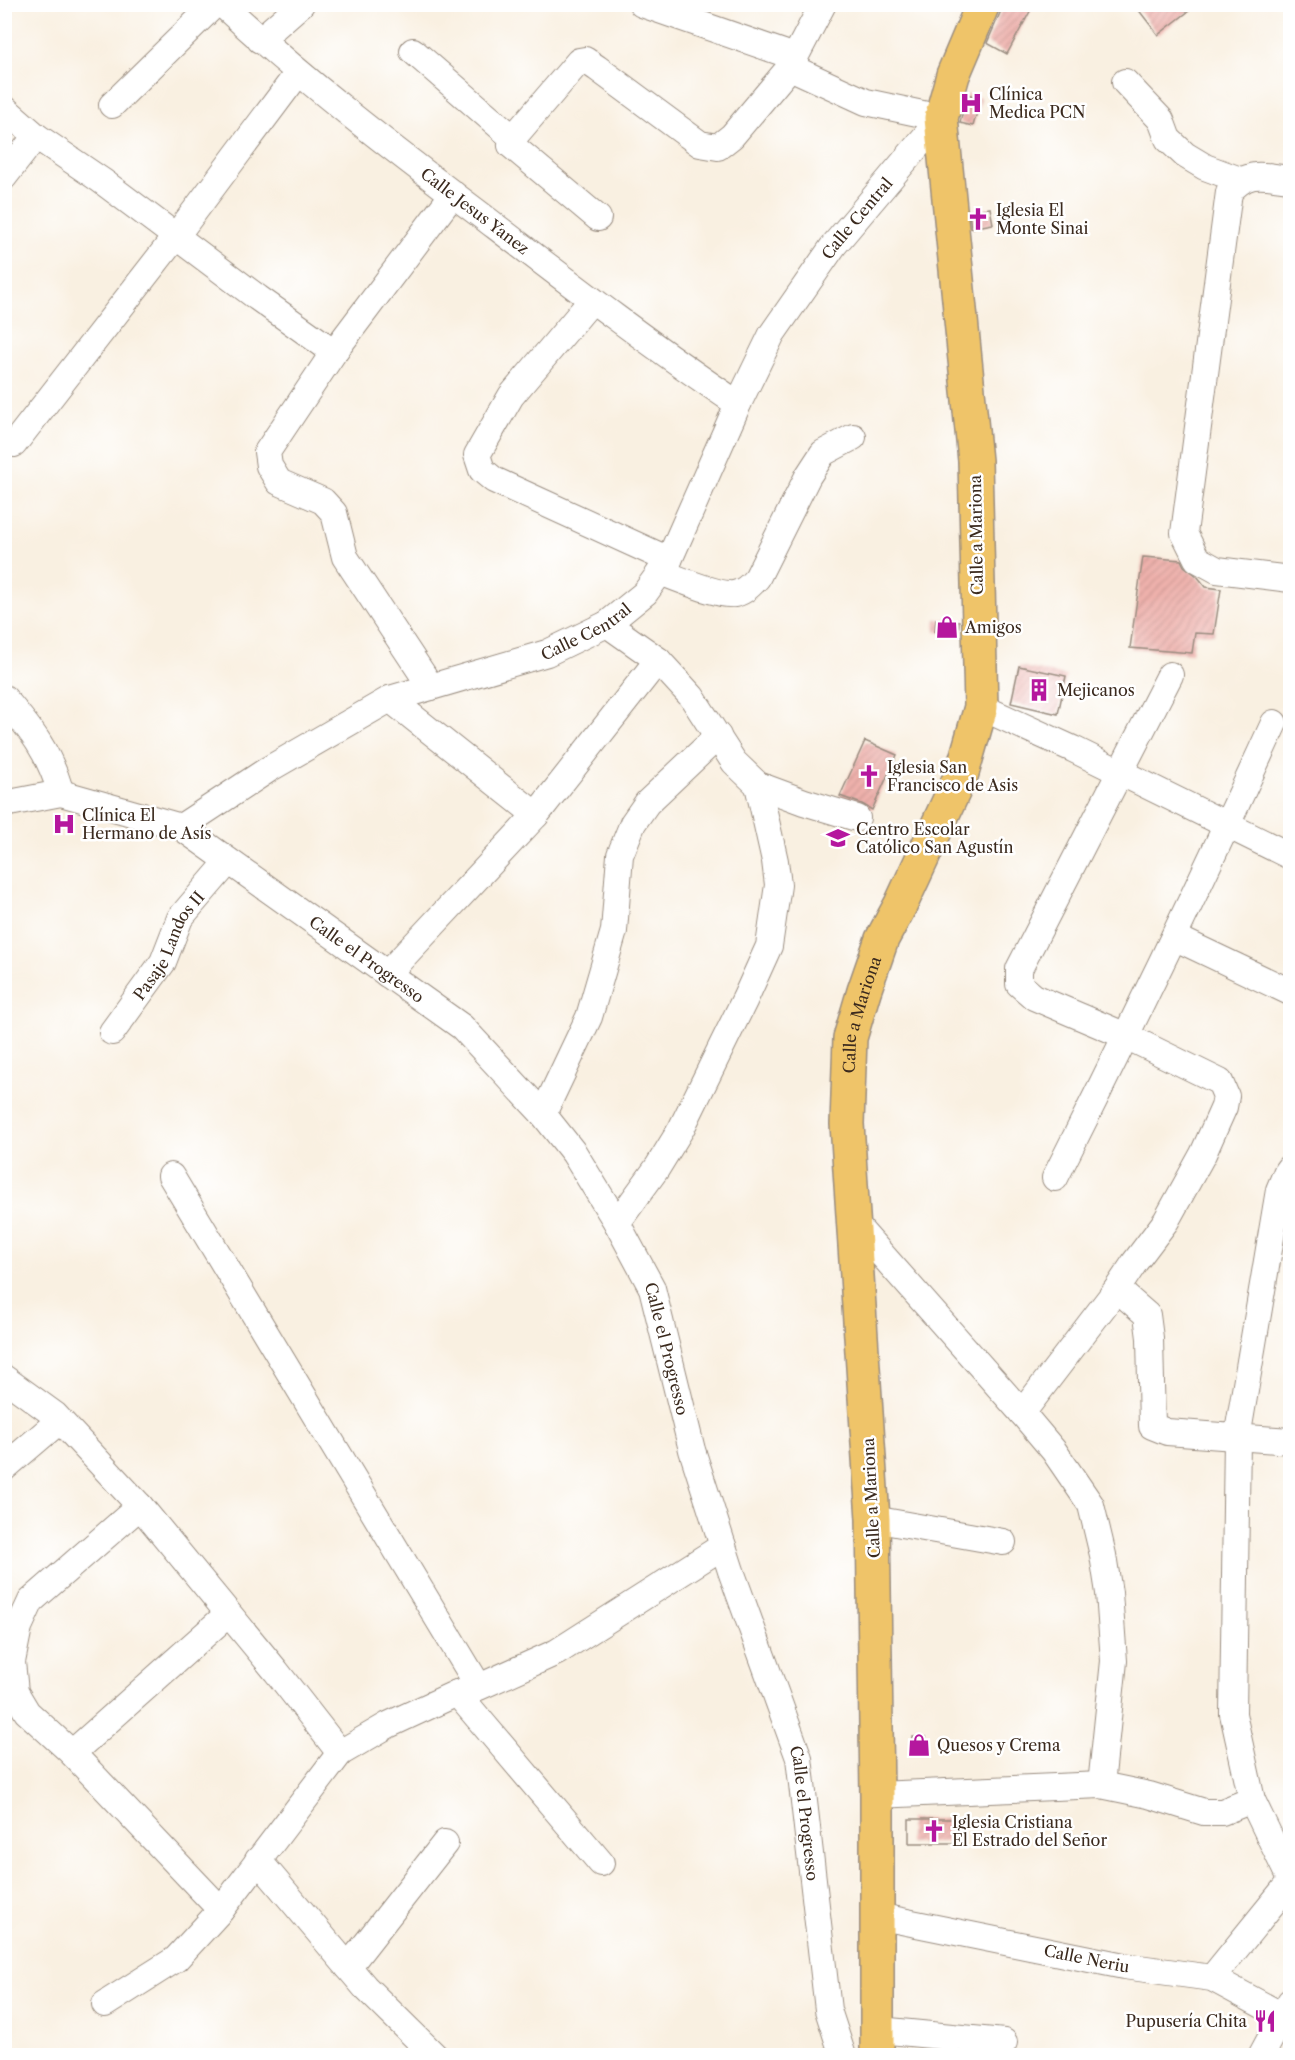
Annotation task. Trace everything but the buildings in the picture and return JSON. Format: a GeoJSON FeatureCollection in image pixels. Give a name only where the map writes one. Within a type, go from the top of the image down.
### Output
{"type":"FeatureCollection","features":[{"type":"Feature","properties":{"kind":"main road","name":"Calle a Mariona"},"geometry":{"type":"LineString","coordinates":[[878,2043],[873,1519],[847,1125],[850,1038],[882,939],[901,904],[962,773],[981,707],[975,461],[941,118],[953,75],[983,4]]}},
{"type":"Feature","properties":{"kind":"street"},"geometry":{"type":"LineString","coordinates":[[112,105],[215,4]]}},
{"type":"Feature","properties":{"kind":"street","name":"Calle Jesus Yanez"},"geometry":{"type":"LineString","coordinates":[[222,4],[298,73],[453,194],[667,357],[738,404]]}},
{"type":"Feature","properties":{"kind":"street"},"geometry":{"type":"LineString","coordinates":[[260,40],[302,4]]}},
{"type":"Feature","properties":{"kind":"street"},"geometry":{"type":"LineString","coordinates":[[642,4],[793,62],[866,102],[941,118]]}},
{"type":"Feature","properties":{"kind":"street"},"geometry":{"type":"LineString","coordinates":[[598,218],[511,145],[513,138],[579,61],[585,60],[700,144],[718,147],[732,136],[793,62],[823,4]]}},
{"type":"Feature","properties":{"kind":"street"},"geometry":{"type":"LineString","coordinates":[[413,51],[513,138]]}},
{"type":"Feature","properties":{"kind":"street"},"geometry":{"type":"LineString","coordinates":[[14,444],[176,237],[298,73]]}},
{"type":"Feature","properties":{"kind":"street"},"geometry":{"type":"LineString","coordinates":[[1125,82],[1161,120],[1168,139],[1185,155],[1205,167],[1240,180]]}},
{"type":"Feature","properties":{"kind":"street"},"geometry":{"type":"LineString","coordinates":[[4,108],[36,136],[102,181],[334,352]]}},
{"type":"Feature","properties":{"kind":"street","name":"Calle Central"},"geometry":{"type":"LineString","coordinates":[[181,827],[268,769],[390,699],[548,653],[607,624],[645,593],[665,566],[772,334],[828,254],[941,118]]}},
{"type":"Feature","properties":{"kind":"street"},"geometry":{"type":"LineString","coordinates":[[4,177],[36,136]]}},
{"type":"Feature","properties":{"kind":"street"},"geometry":{"type":"LineString","coordinates":[[1290,179],[1253,175],[1240,180],[1229,192],[1184,533],[1197,559],[1217,570],[1290,579]]}},
{"type":"Feature","properties":{"kind":"street"},"geometry":{"type":"LineString","coordinates":[[431,687],[345,557],[334,513],[323,501],[279,482],[268,466],[267,452],[334,352],[453,194]]}},
{"type":"Feature","properties":{"kind":"street"},"geometry":{"type":"LineString","coordinates":[[592,300],[511,396],[477,455],[482,470],[494,480],[665,566],[703,588],[734,595],[748,588],[757,578],[808,476],[823,453],[853,437]]}},
{"type":"Feature","properties":{"kind":"street"},"geometry":{"type":"LineString","coordinates":[[607,624],[658,660],[692,697],[734,762],[758,785],[857,818]]}},
{"type":"Feature","properties":{"kind":"street"},"geometry":{"type":"LineString","coordinates":[[387,974],[536,815],[658,660]]}},
{"type":"Feature","properties":{"kind":"street"},"geometry":{"type":"LineString","coordinates":[[1022,1413],[1166,1221],[1203,1154],[1224,1107],[1226,1096],[1220,1082],[1126,1036],[1035,997],[1019,984],[1019,969],[1170,675]]}},
{"type":"Feature","properties":{"kind":"street"},"geometry":{"type":"LineString","coordinates":[[4,698],[31,729],[53,767],[61,794]]}},
{"type":"Feature","properties":{"kind":"street"},"geometry":{"type":"LineString","coordinates":[[390,699],[536,815]]}},
{"type":"Feature","properties":{"kind":"street"},"geometry":{"type":"LineString","coordinates":[[981,707],[1073,749],[1290,856]]}},
{"type":"Feature","properties":{"kind":"street"},"geometry":{"type":"LineString","coordinates":[[1055,1178],[1228,825],[1274,723]]}},
{"type":"Feature","properties":{"kind":"street"},"geometry":{"type":"LineString","coordinates":[[543,1114],[589,1017],[614,931],[620,855],[633,823],[647,803],[718,736]]}},
{"type":"Feature","properties":{"kind":"street"},"geometry":{"type":"LineString","coordinates":[[616,1223],[657,1168],[681,1129],[769,946],[778,885],[758,785]]}},
{"type":"Feature","properties":{"kind":"street"},"geometry":{"type":"LineString","coordinates":[[4,804],[61,794],[181,827]]}},
{"type":"Feature","properties":{"kind":"street","name":"Calle el Progresso"},"geometry":{"type":"LineString","coordinates":[[181,827],[462,1027],[543,1114],[574,1154],[652,1288],[692,1450],[723,1546],[799,1758],[828,2010],[843,2055]]}},
{"type":"Feature","properties":{"kind":"street","name":"Pasaje Landos II"},"geometry":{"type":"LineString","coordinates":[[112,1032],[163,962],[180,918],[228,862]]}},
{"type":"Feature","properties":{"kind":"street"},"geometry":{"type":"LineString","coordinates":[[1174,937],[1290,992]]}},
{"type":"Feature","properties":{"kind":"street"},"geometry":{"type":"LineString","coordinates":[[1212,1978],[1290,1881],[1252,1800],[1233,1714],[1237,1438],[1279,1190],[1290,1167]]}},
{"type":"Feature","properties":{"kind":"street"},"geometry":{"type":"LineString","coordinates":[[171,1176],[468,1690],[601,1863]]}},
{"type":"Feature","properties":{"kind":"street"},"geometry":{"type":"LineString","coordinates":[[854,1222],[1022,1413],[1053,1451],[1091,1505],[1109,1593],[1114,1662],[1101,1785]]}},
{"type":"Feature","properties":{"kind":"street"},"geometry":{"type":"LineString","coordinates":[[1117,1289],[1147,1314],[1150,1338],[1152,1426],[1167,1432],[1290,1441]]}},
{"type":"Feature","properties":{"kind":"street"},"geometry":{"type":"LineString","coordinates":[[4,1378],[55,1415],[140,1506],[276,1671],[340,1753]]}},
{"type":"Feature","properties":{"kind":"street"},"geometry":{"type":"LineString","coordinates":[[4,1468],[59,1421]]}},
{"type":"Feature","properties":{"kind":"street"},"geometry":{"type":"LineString","coordinates":[[140,1506],[31,1601],[19,1627],[12,1662],[15,1692],[27,1712],[72,1753],[221,1910]]}},
{"type":"Feature","properties":{"kind":"street"},"geometry":{"type":"LineString","coordinates":[[873,1519],[1003,1542]]}},
{"type":"Feature","properties":{"kind":"street"},"geometry":{"type":"LineString","coordinates":[[105,2004],[176,1959],[221,1910],[340,1753],[387,1725],[557,1652],[723,1546]]}},
{"type":"Feature","properties":{"kind":"street"},"geometry":{"type":"LineString","coordinates":[[72,1753],[228,1614]]}},
{"type":"Feature","properties":{"kind":"street"},"geometry":{"type":"LineString","coordinates":[[877,1795],[1101,1785],[1149,1795],[1204,1812],[1222,1812],[1252,1800]]}},
{"type":"Feature","properties":{"kind":"street"},"geometry":{"type":"LineString","coordinates":[[348,1967],[445,1843]]}},
{"type":"Feature","properties":{"kind":"street"},"geometry":{"type":"LineString","coordinates":[[258,1860],[365,1987],[435,2055]]}},
{"type":"Feature","properties":{"kind":"street","name":"Calle Neriu"},"geometry":{"type":"LineString","coordinates":[[877,1916],[1124,1966],[1212,1978],[1288,2012]]}},
{"type":"Feature","properties":{"kind":"street"},"geometry":{"type":"LineString","coordinates":[[1261,2055],[1288,2012]]}},
{"type":"Feature","properties":{"kind":"street"},"geometry":{"type":"LineString","coordinates":[[878,2043],[1004,2042]]}},
{"type":"Feature","properties":{"kind":"place","name":"Clínica Medica PCN"},"geometry":{"type":"Point","coordinates":[971,103]}},
{"type":"Feature","properties":{"kind":"place","name":"Iglesia El Monte Sinai"},"geometry":{"type":"Point","coordinates":[978,219]}},
{"type":"Feature","properties":{"kind":"place","name":"Amigos"},"geometry":{"type":"Point","coordinates":[947,627]}},
{"type":"Feature","properties":{"kind":"place","name":"Mejicanos"},"geometry":{"type":"Point","coordinates":[1039,690]}},
{"type":"Feature","properties":{"kind":"place","name":"Iglesia San Francisco de Asis"},"geometry":{"type":"Point","coordinates":[869,776]}},
{"type":"Feature","properties":{"kind":"place","name":"Clínica El Hermano de Asís"},"geometry":{"type":"Point","coordinates":[64,824]}},
{"type":"Feature","properties":{"kind":"place","name":"Centro Escolar Católico San Agustín"},"geometry":{"type":"Point","coordinates":[838,838]}},
{"type":"Feature","properties":{"kind":"place","name":"Quesos y Crema"},"geometry":{"type":"Point","coordinates":[919,1745]}},
{"type":"Feature","properties":{"kind":"place","name":"Iglesia Cristiana El Estrado del Señor"},"geometry":{"type":"Point","coordinates":[934,1831]}},
{"type":"Feature","properties":{"kind":"place","name":"Pupusería Chita"},"geometry":{"type":"Point","coordinates":[1265,2021]}}]}
